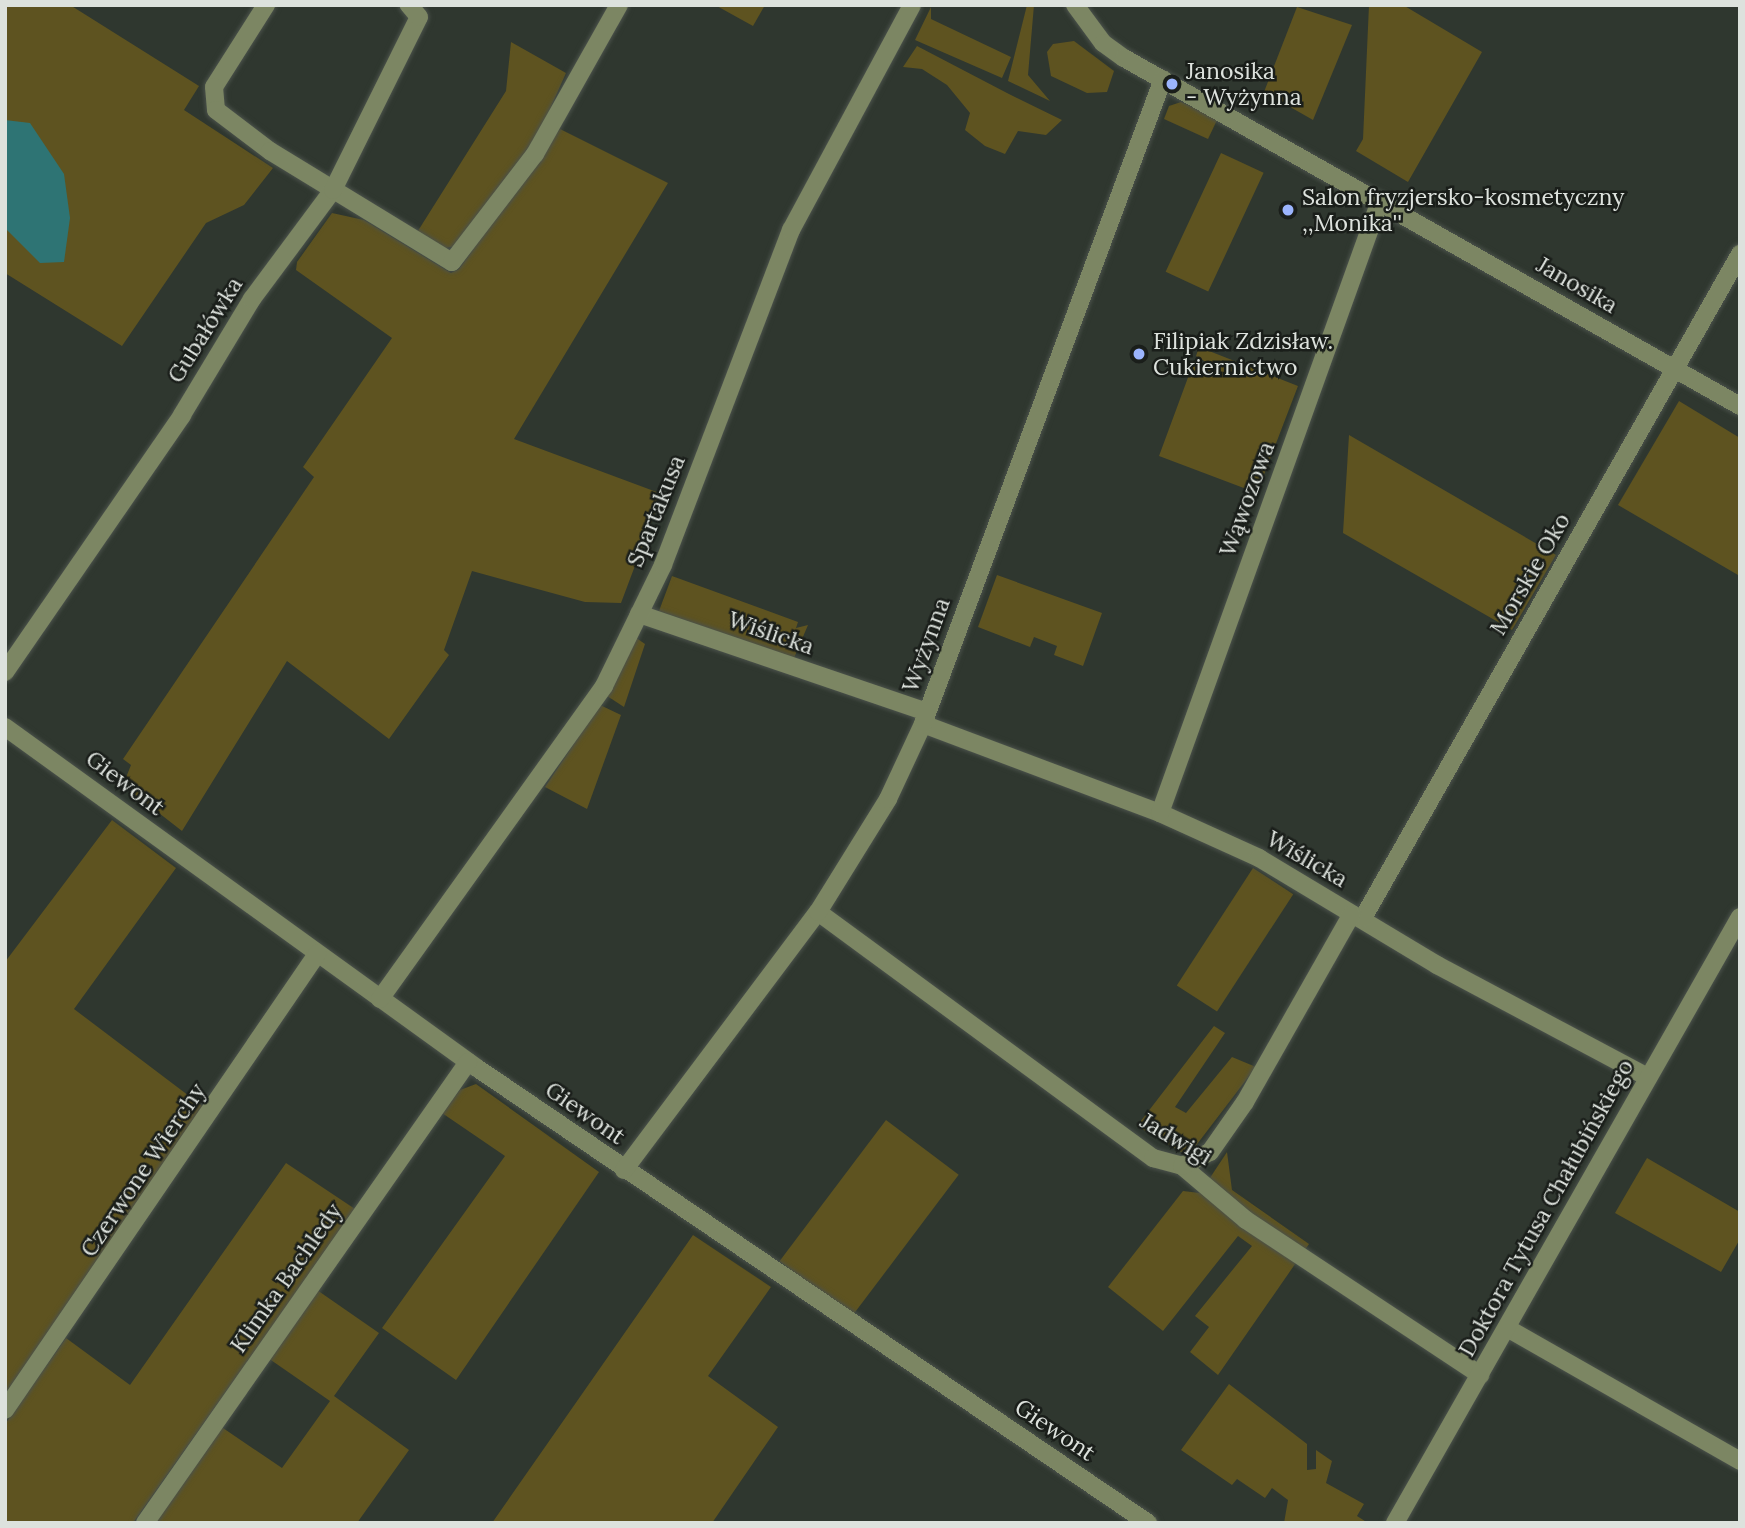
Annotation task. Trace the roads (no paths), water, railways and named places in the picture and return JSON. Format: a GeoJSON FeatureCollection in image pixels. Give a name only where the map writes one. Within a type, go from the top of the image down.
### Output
{"type":"FeatureCollection","features":[{"type":"Feature","properties":{"kind":"street"},"geometry":{"type":"LineString","coordinates":[[266,5],[214,87],[216,110],[333,190],[453,262],[535,154],[619,5]]}},
{"type":"Feature","properties":{"kind":"street","name":"Gubałówka"},"geometry":{"type":"LineString","coordinates":[[5,672],[182,415],[252,299],[333,190],[419,17],[409,5]]}},
{"type":"Feature","properties":{"kind":"street","name":"Spartakusa"},"geometry":{"type":"LineString","coordinates":[[380,999],[601,691],[639,614],[791,230],[912,5]]}},
{"type":"Feature","properties":{"kind":"street","name":"Janosika"},"geometry":{"type":"LineString","coordinates":[[1075,5],[1112,50],[1740,406]]}},
{"type":"Feature","properties":{"kind":"street","name":"Wyżynna"},"geometry":{"type":"LineString","coordinates":[[624,1170],[818,912],[872,831],[925,718],[1163,79]]}},
{"type":"Feature","properties":{"kind":"street","name":"Wąwozowa"},"geometry":{"type":"LineString","coordinates":[[1160,813],[1380,201]]}},
{"type":"Feature","properties":{"kind":"street","name":"Morskie Oko"},"geometry":{"type":"LineString","coordinates":[[1182,1166],[1210,1152],[1245,1102],[1357,916],[1740,254]]}},
{"type":"Feature","properties":{"kind":"street","name":"Wiślicka"},"geometry":{"type":"LineString","coordinates":[[639,614],[925,718],[1160,813],[1259,859],[1514,1009],[1648,1077]]}},
{"type":"Feature","properties":{"kind":"street","name":"Giewont"},"geometry":{"type":"LineString","coordinates":[[5,727],[468,1062],[1149,1523]]}},
{"type":"Feature","properties":{"kind":"street","name":"Jadwigi"},"geometry":{"type":"LineString","coordinates":[[818,912],[1153,1158],[1182,1166],[1246,1220],[1480,1375]]}},
{"type":"Feature","properties":{"kind":"street","name":"Doktora Tytusa Chałubińskiego"},"geometry":{"type":"LineString","coordinates":[[1395,1523],[1740,917]]}},
{"type":"Feature","properties":{"kind":"street","name":"Czerwone Wierchy"},"geometry":{"type":"LineString","coordinates":[[5,1410],[317,954]]}},
{"type":"Feature","properties":{"kind":"street","name":"Klimka Bachledy"},"geometry":{"type":"LineString","coordinates":[[145,1523],[468,1062]]}},
{"type":"Feature","properties":{"kind":"street"},"geometry":{"type":"LineString","coordinates":[[1507,1328],[1740,1461]]}},
{"type":"Feature","properties":{"kind":"water"},"geometry":{"type":"Polygon","coordinates":[[[5,120],[30,123],[64,174],[70,218],[64,262],[40,263],[5,228],[5,120]]]}},
{"type":"Feature","properties":{"kind":"place","name":"Janosika - Wyżynna"},"geometry":{"type":"Point","coordinates":[1172,84]}},
{"type":"Feature","properties":{"kind":"place","name":"Salon fryzjersko-kosmetyczny ,,Monika''"},"geometry":{"type":"Point","coordinates":[1288,210]}},
{"type":"Feature","properties":{"kind":"place","name":"Filipiak Zdzisław. Cukiernictwo"},"geometry":{"type":"Point","coordinates":[1139,354]}}]}
